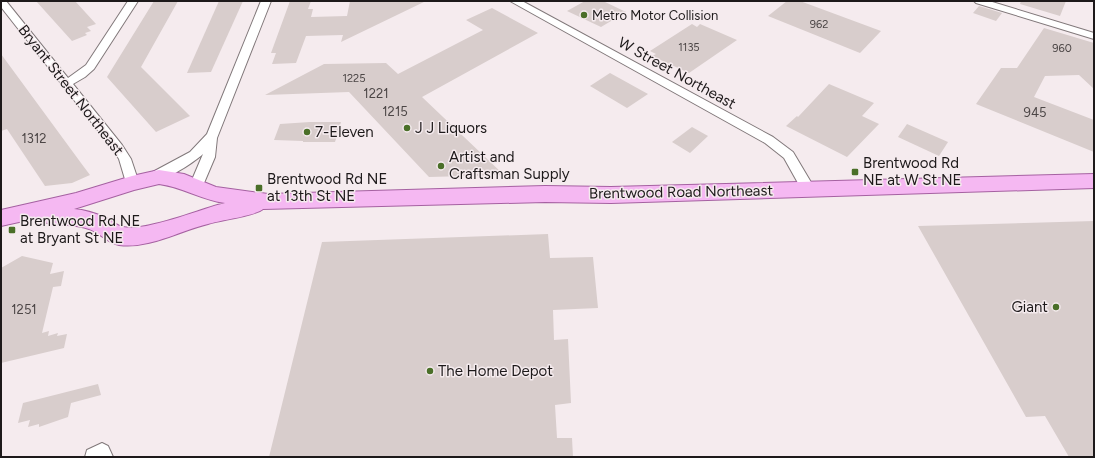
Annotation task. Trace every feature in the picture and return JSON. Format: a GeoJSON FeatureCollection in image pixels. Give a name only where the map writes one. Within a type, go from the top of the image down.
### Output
{"type":"FeatureCollection","features":[{"type":"Feature","properties":{"kind":"main road","name":"Brentwood Road Northeast"},"geometry":{"type":"LineString","coordinates":[[154,177],[177,179],[197,188],[220,195],[268,202],[545,194],[611,195],[1094,181]]}},
{"type":"Feature","properties":{"kind":"main road"},"geometry":{"type":"LineString","coordinates":[[1,218],[26,214],[154,177]]}},
{"type":"Feature","properties":{"kind":"main road"},"geometry":{"type":"LineString","coordinates":[[184,223],[194,207],[197,188]]}},
{"type":"Feature","properties":{"kind":"main road"},"geometry":{"type":"LineString","coordinates":[[26,214],[68,216],[97,223],[100,206],[108,191]]}},
{"type":"Feature","properties":{"kind":"main road","name":"Brentwood Road Northeast"},"geometry":{"type":"LineString","coordinates":[[97,223],[119,236],[135,236],[268,202]]}},
{"type":"Feature","properties":{"kind":"street","name":"Bryant Street Northeast"},"geometry":{"type":"LineString","coordinates":[[1,1],[120,151],[129,169],[132,183]]}},
{"type":"Feature","properties":{"kind":"street"},"geometry":{"type":"LineString","coordinates":[[66,83],[81,75],[90,67],[134,1]]}},
{"type":"Feature","properties":{"kind":"street"},"geometry":{"type":"LineString","coordinates":[[197,188],[209,157],[213,135],[266,1]]}},
{"type":"Feature","properties":{"kind":"street","name":"W Street Northeast"},"geometry":{"type":"LineString","coordinates":[[515,1],[769,140],[789,155],[808,189]]}},
{"type":"Feature","properties":{"kind":"street"},"geometry":{"type":"LineString","coordinates":[[979,1],[1094,36]]}},
{"type":"Feature","properties":{"kind":"street"},"geometry":{"type":"LineString","coordinates":[[154,177],[197,154],[213,135]]}},
{"type":"Feature","properties":{"kind":"building"},"geometry":{"type":"Polygon","coordinates":[[[36,1],[75,1],[96,24],[87,27],[91,31],[85,33],[87,35],[72,41],[36,1]]]}},
{"type":"Feature","properties":{"kind":"building"},"geometry":{"type":"Polygon","coordinates":[[[154,1],[178,1],[141,67],[190,116],[156,132],[107,77],[154,1]]]}},
{"type":"Feature","properties":{"kind":"building"},"geometry":{"type":"Polygon","coordinates":[[[219,1],[243,1],[211,72],[187,73],[219,1]]]}},
{"type":"Feature","properties":{"kind":"building"},"geometry":{"type":"Polygon","coordinates":[[[290,1],[311,1],[308,9],[313,9],[311,17],[347,16],[350,1],[426,1],[341,42],[343,35],[306,36],[296,63],[272,64],[276,53],[271,53],[290,1]]]}},
{"type":"Feature","properties":{"kind":"building"},"geometry":{"type":"Polygon","coordinates":[[[585,1],[603,1],[626,12],[601,27],[567,11],[585,1]]]}},
{"type":"Feature","properties":{"kind":"building"},"geometry":{"type":"Polygon","coordinates":[[[787,1],[800,1],[881,31],[860,53],[768,16],[787,1]]]}},
{"type":"Feature","properties":{"kind":"building"},"geometry":{"type":"Polygon","coordinates":[[[1021,1],[1066,1],[1060,16],[1020,4],[1021,1]]]}},
{"type":"Feature","properties":{"kind":"building"},"geometry":{"type":"Polygon","coordinates":[[[979,6],[1002,13],[996,21],[973,13],[979,6]]]}},
{"type":"Feature","properties":{"kind":"building"},"geometry":{"type":"Polygon","coordinates":[[[492,8],[538,33],[422,97],[504,175],[429,177],[349,92],[265,95],[324,64],[386,63],[398,74],[483,30],[466,20],[492,8]]]}},
{"type":"Feature","properties":{"kind":"building"},"geometry":{"type":"Polygon","coordinates":[[[692,24],[697,27],[700,24],[737,40],[689,73],[652,56],[656,54],[650,51],[692,24]]]}},
{"type":"Feature","properties":{"kind":"building"},"geometry":{"type":"Polygon","coordinates":[[[1044,28],[1094,43],[1094,89],[1079,75],[1045,76],[1034,97],[1094,120],[1094,152],[976,104],[1001,68],[1017,68],[1044,28]]]}},
{"type":"Feature","properties":{"kind":"building"},"geometry":{"type":"Polygon","coordinates":[[[1,54],[90,175],[72,183],[45,186],[7,129],[1,131],[1,54]]]}},
{"type":"Feature","properties":{"kind":"building"},"geometry":{"type":"Polygon","coordinates":[[[610,73],[648,94],[627,108],[590,86],[610,73]]]}},
{"type":"Feature","properties":{"kind":"building"},"geometry":{"type":"Polygon","coordinates":[[[829,84],[874,103],[862,116],[879,124],[847,157],[786,126],[797,116],[798,117],[829,84]]]}},
{"type":"Feature","properties":{"kind":"building","name":"7-Eleven"},"geometry":{"type":"Polygon","coordinates":[[[341,122],[335,142],[274,140],[280,124],[341,122]]]}},
{"type":"Feature","properties":{"kind":"building"},"geometry":{"type":"Polygon","coordinates":[[[907,124],[948,142],[939,156],[898,137],[907,124]]]}},
{"type":"Feature","properties":{"kind":"building"},"geometry":{"type":"Polygon","coordinates":[[[692,127],[708,136],[690,153],[672,142],[692,127]]]}},
{"type":"Feature","properties":{"kind":"building"},"geometry":{"type":"Polygon","coordinates":[[[1094,221],[1094,457],[1069,457],[1045,416],[1026,417],[918,226],[1094,221]]]}},
{"type":"Feature","properties":{"kind":"building","name":"The Home Depot"},"geometry":{"type":"Polygon","coordinates":[[[548,234],[550,258],[593,257],[598,308],[553,310],[554,340],[568,339],[571,403],[555,405],[557,438],[572,438],[573,457],[269,457],[322,242],[548,234]]]}},
{"type":"Feature","properties":{"kind":"building"},"geometry":{"type":"Polygon","coordinates":[[[22,256],[53,263],[50,274],[64,271],[61,286],[53,287],[42,333],[49,331],[48,336],[58,333],[57,336],[67,334],[64,348],[1,363],[1,268],[22,256]]]}},
{"type":"Feature","properties":{"kind":"building"},"geometry":{"type":"Polygon","coordinates":[[[98,384],[101,395],[71,403],[68,417],[39,427],[39,424],[28,427],[30,420],[18,423],[23,403],[98,384]]]}},
{"type":"Feature","properties":{"kind":"place","name":"Metro Motor Collision"},"geometry":{"type":"Point","coordinates":[584,15]}},
{"type":"Feature","properties":{"kind":"place","name":"J J Liquors"},"geometry":{"type":"Point","coordinates":[407,128]}},
{"type":"Feature","properties":{"kind":"place","name":"7-Eleven"},"geometry":{"type":"Point","coordinates":[307,132]}},
{"type":"Feature","properties":{"kind":"place","name":"Artist and Craftsman Supply"},"geometry":{"type":"Point","coordinates":[441,166]}},
{"type":"Feature","properties":{"kind":"place","name":"Brentwood Rd NE at W St NE"},"geometry":{"type":"Point","coordinates":[855,172]}},
{"type":"Feature","properties":{"kind":"place","name":"Brentwood Rd NE at 13th St NE"},"geometry":{"type":"Point","coordinates":[259,188]}},
{"type":"Feature","properties":{"kind":"place","name":"Brentwood Rd NE at Bryant St NE"},"geometry":{"type":"Point","coordinates":[12,230]}},
{"type":"Feature","properties":{"kind":"place","name":"Giant"},"geometry":{"type":"Point","coordinates":[1056,307]}},
{"type":"Feature","properties":{"kind":"place","name":"The Home Depot"},"geometry":{"type":"Point","coordinates":[430,371]}}]}
